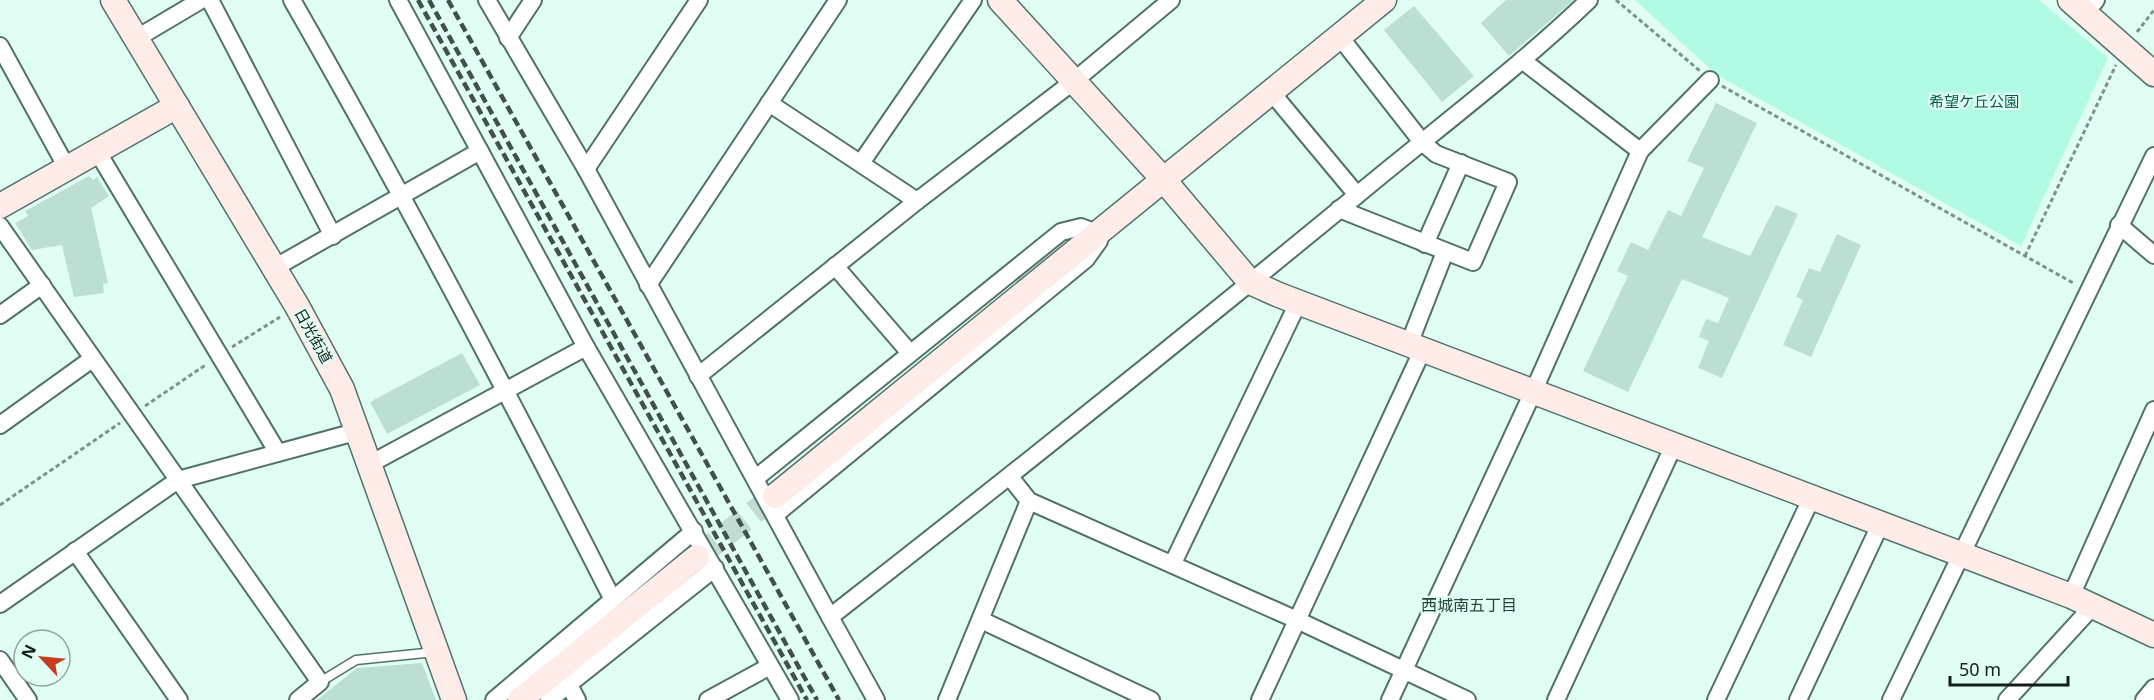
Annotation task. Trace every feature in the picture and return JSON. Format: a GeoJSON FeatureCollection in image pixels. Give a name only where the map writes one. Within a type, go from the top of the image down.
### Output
{"type":"FeatureCollection","features":[{"type":"Feature","properties":{"kind":"street","name":"日光街道"},"geometry":{"type":"LineString","coordinates":[[114,0],[297,306],[342,389],[454,700]]}},
{"type":"Feature","properties":{"kind":"street"},"geometry":{"type":"LineString","coordinates":[[137,38],[201,0]]}},
{"type":"Feature","properties":{"kind":"street"},"geometry":{"type":"LineString","coordinates":[[210,0],[333,236]]}},
{"type":"Feature","properties":{"kind":"street"},"geometry":{"type":"LineString","coordinates":[[292,0],[402,196],[507,391],[612,598]]}},
{"type":"Feature","properties":{"kind":"street"},"geometry":{"type":"LineString","coordinates":[[398,0],[586,347],[694,531],[706,562],[790,700]]}},
{"type":"Feature","properties":{"kind":"street"},"geometry":{"type":"LineString","coordinates":[[487,0],[586,170],[756,478],[775,505],[830,617],[876,700]]}},
{"type":"Feature","properties":{"kind":"street"},"geometry":{"type":"LineString","coordinates":[[508,38],[533,0]]}},
{"type":"Feature","properties":{"kind":"street"},"geometry":{"type":"LineString","coordinates":[[586,170],[699,0]]}},
{"type":"Feature","properties":{"kind":"street"},"geometry":{"type":"LineString","coordinates":[[648,285],[838,0]]}},
{"type":"Feature","properties":{"kind":"street"},"geometry":{"type":"LineString","coordinates":[[861,163],[974,0]]}},
{"type":"Feature","properties":{"kind":"street"},"geometry":{"type":"LineString","coordinates":[[1000,0],[1163,179],[1250,282],[1298,303],[1534,390],[2071,596],[2154,635]]}},
{"type":"Feature","properties":{"kind":"street"},"geometry":{"type":"LineString","coordinates":[[698,376],[917,201],[1074,81],[1171,0]]}},
{"type":"Feature","properties":{"kind":"street"},"geometry":{"type":"LineString","coordinates":[[775,505],[1097,233],[1384,0]]}},
{"type":"Feature","properties":{"kind":"street"},"geometry":{"type":"LineString","coordinates":[[830,617],[1010,477],[1250,282],[1522,60],[1589,0]]}},
{"type":"Feature","properties":{"kind":"street"},"geometry":{"type":"LineString","coordinates":[[2084,4],[2124,47],[2154,74]]}},
{"type":"Feature","properties":{"kind":"street"},"geometry":{"type":"LineString","coordinates":[[1339,209],[1473,262],[1508,182],[1436,154],[1422,142],[1340,37]]}},
{"type":"Feature","properties":{"kind":"street"},"geometry":{"type":"LineString","coordinates":[[3,57],[67,168]]}},
{"type":"Feature","properties":{"kind":"street"},"geometry":{"type":"LineString","coordinates":[[1522,60],[1640,151]]}},
{"type":"Feature","properties":{"kind":"street"},"geometry":{"type":"LineString","coordinates":[[1390,700],[1534,390],[1640,151],[1710,80]]}},
{"type":"Feature","properties":{"kind":"street"},"geometry":{"type":"LineString","coordinates":[[1272,93],[1357,195]]}},
{"type":"Feature","properties":{"kind":"street"},"geometry":{"type":"LineString","coordinates":[[769,103],[917,201]]}},
{"type":"Feature","properties":{"kind":"street"},"geometry":{"type":"LineString","coordinates":[[0,206],[177,106]]}},
{"type":"Feature","properties":{"kind":"street"},"geometry":{"type":"LineString","coordinates":[[97,151],[278,453]]}},
{"type":"Feature","properties":{"kind":"street"},"geometry":{"type":"LineString","coordinates":[[274,268],[480,151]]}},
{"type":"Feature","properties":{"kind":"street"},"geometry":{"type":"LineString","coordinates":[[1891,700],[2154,156]]}},
{"type":"Feature","properties":{"kind":"street"},"geometry":{"type":"LineString","coordinates":[[1425,244],[1461,163]]}},
{"type":"Feature","properties":{"kind":"street"},"geometry":{"type":"LineString","coordinates":[[0,225],[320,682],[298,700]]}},
{"type":"Feature","properties":{"kind":"street"},"geometry":{"type":"LineString","coordinates":[[2119,225],[2154,255]]}},
{"type":"Feature","properties":{"kind":"street"},"geometry":{"type":"LineString","coordinates":[[756,478],[1061,232],[1081,226],[1097,233]]}},
{"type":"Feature","properties":{"kind":"street"},"geometry":{"type":"LineString","coordinates":[[1260,700],[1416,346],[1445,252]]}},
{"type":"Feature","properties":{"kind":"street"},"geometry":{"type":"LineString","coordinates":[[835,266],[910,353]]}},
{"type":"Feature","properties":{"kind":"street"},"geometry":{"type":"LineString","coordinates":[[0,315],[42,285]]}},
{"type":"Feature","properties":{"kind":"street"},"geometry":{"type":"LineString","coordinates":[[1173,563],[1298,303]]}},
{"type":"Feature","properties":{"kind":"street"},"geometry":{"type":"LineString","coordinates":[[370,464],[586,347]]}},
{"type":"Feature","properties":{"kind":"street"},"geometry":{"type":"LineString","coordinates":[[0,425],[92,359]]}},
{"type":"Feature","properties":{"kind":"street"},"geometry":{"type":"LineString","coordinates":[[2071,596],[2154,410]]}},
{"type":"Feature","properties":{"kind":"street"},"geometry":{"type":"LineString","coordinates":[[0,604],[178,480],[359,431]]}},
{"type":"Feature","properties":{"kind":"street"},"geometry":{"type":"LineString","coordinates":[[1556,700],[1674,445]]}},
{"type":"Feature","properties":{"kind":"street"},"geometry":{"type":"LineString","coordinates":[[1010,477],[1029,501],[1173,563],[1467,700]]}},
{"type":"Feature","properties":{"kind":"street"},"geometry":{"type":"LineString","coordinates":[[1716,700],[1812,497]]}},
{"type":"Feature","properties":{"kind":"street"},"geometry":{"type":"LineString","coordinates":[[946,700],[1029,501]]}},
{"type":"Feature","properties":{"kind":"street"},"geometry":{"type":"LineString","coordinates":[[1798,700],[1881,523]]}},
{"type":"Feature","properties":{"kind":"street"},"geometry":{"type":"LineString","coordinates":[[494,700],[694,531]]}},
{"type":"Feature","properties":{"kind":"street"},"geometry":{"type":"LineString","coordinates":[[75,551],[179,700]]}},
{"type":"Feature","properties":{"kind":"street"},"geometry":{"type":"LineString","coordinates":[[549,700],[569,685],[706,562]]}},
{"type":"Feature","properties":{"kind":"street"},"geometry":{"type":"LineString","coordinates":[[520,700],[706,562]]}},
{"type":"Feature","properties":{"kind":"street"},"geometry":{"type":"LineString","coordinates":[[2007,700],[2092,607]]}},
{"type":"Feature","properties":{"kind":"street"},"geometry":{"type":"LineString","coordinates":[[981,620],[1151,700]]}},
{"type":"Feature","properties":{"kind":"street"},"geometry":{"type":"LineString","coordinates":[[0,660],[28,700]]}},
{"type":"Feature","properties":{"kind":"street"},"geometry":{"type":"LineString","coordinates":[[708,700],[770,666]]}},
{"type":"Feature","properties":{"kind":"street"},"geometry":{"type":"LineString","coordinates":[[569,685],[577,700]]}},
{"type":"Feature","properties":{"kind":"street"},"geometry":{"type":"LineString","coordinates":[[2144,700],[2154,688]]}},
{"type":"Feature","properties":{"kind":"lane"},"geometry":{"type":"LineString","coordinates":[[320,682],[356,660],[438,651]]}},
{"type":"Feature","properties":{"kind":"path"},"geometry":{"type":"LineString","coordinates":[[1616,0],[1710,80],[2088,292]]}},
{"type":"Feature","properties":{"kind":"path"},"geometry":{"type":"LineString","coordinates":[[2025,256],[2124,47],[2154,9]]}},
{"type":"Feature","properties":{"kind":"path"},"geometry":{"type":"LineString","coordinates":[[0,505],[220,354],[297,306]]}},
{"type":"Feature","properties":{"kind":"green space","name":"希望ケ丘公園"},"geometry":{"type":"Polygon","coordinates":[[[1635,0],[2039,0],[2108,58],[2021,246],[1717,75],[1635,0]]]}},
{"type":"Feature","properties":{"kind":"building"},"geometry":{"type":"Polygon","coordinates":[[[1506,0],[1574,0],[1509,56],[1481,23],[1506,0]]]}},
{"type":"Feature","properties":{"kind":"building"},"geometry":{"type":"Polygon","coordinates":[[[1414,6],[1474,76],[1442,102],[1384,30],[1414,6]]]}},
{"type":"Feature","properties":{"kind":"building"},"geometry":{"type":"Polygon","coordinates":[[[1716,103],[1757,123],[1702,237],[1750,256],[1776,205],[1798,214],[1722,378],[1698,368],[1709,341],[1699,337],[1706,319],[1718,323],[1729,298],[1682,279],[1628,392],[1583,371],[1628,276],[1617,271],[1631,242],[1648,250],[1668,210],[1681,216],[1704,168],[1687,161],[1716,103]]]}},
{"type":"Feature","properties":{"kind":"building"},"geometry":{"type":"Polygon","coordinates":[[[89,176],[93,180],[97,177],[109,196],[91,208],[108,283],[103,284],[104,293],[74,297],[62,245],[32,250],[15,223],[28,216],[25,211],[89,176]]]}},
{"type":"Feature","properties":{"kind":"building"},"geometry":{"type":"Polygon","coordinates":[[[1837,234],[1861,245],[1811,357],[1783,345],[1803,300],[1796,297],[1809,268],[1820,272],[1837,234]]]}},
{"type":"Feature","properties":{"kind":"building"},"geometry":{"type":"Polygon","coordinates":[[[462,353],[480,385],[387,434],[370,402],[462,353]]]}},
{"type":"Feature","properties":{"kind":"building"},"geometry":{"type":"Polygon","coordinates":[[[422,663],[436,700],[317,700],[357,668],[422,663]]]}},
{"type":"Feature","properties":{"kind":"tunnel"},"geometry":{"type":"LineString","coordinates":[[697,557],[775,496]]}},
{"type":"Feature","properties":{"kind":"railway"},"geometry":{"type":"LineString","coordinates":[[418,0],[807,700]]}},
{"type":"Feature","properties":{"kind":"railway"},"geometry":{"type":"LineString","coordinates":[[429,0],[817,700]]}},
{"type":"Feature","properties":{"kind":"railway"},"geometry":{"type":"LineString","coordinates":[[448,0],[839,700]]}},
{"type":"Feature","properties":{"kind":"district","name":"西城南五丁目"},"geometry":{"type":"Point","coordinates":[1469,605]}}]}
